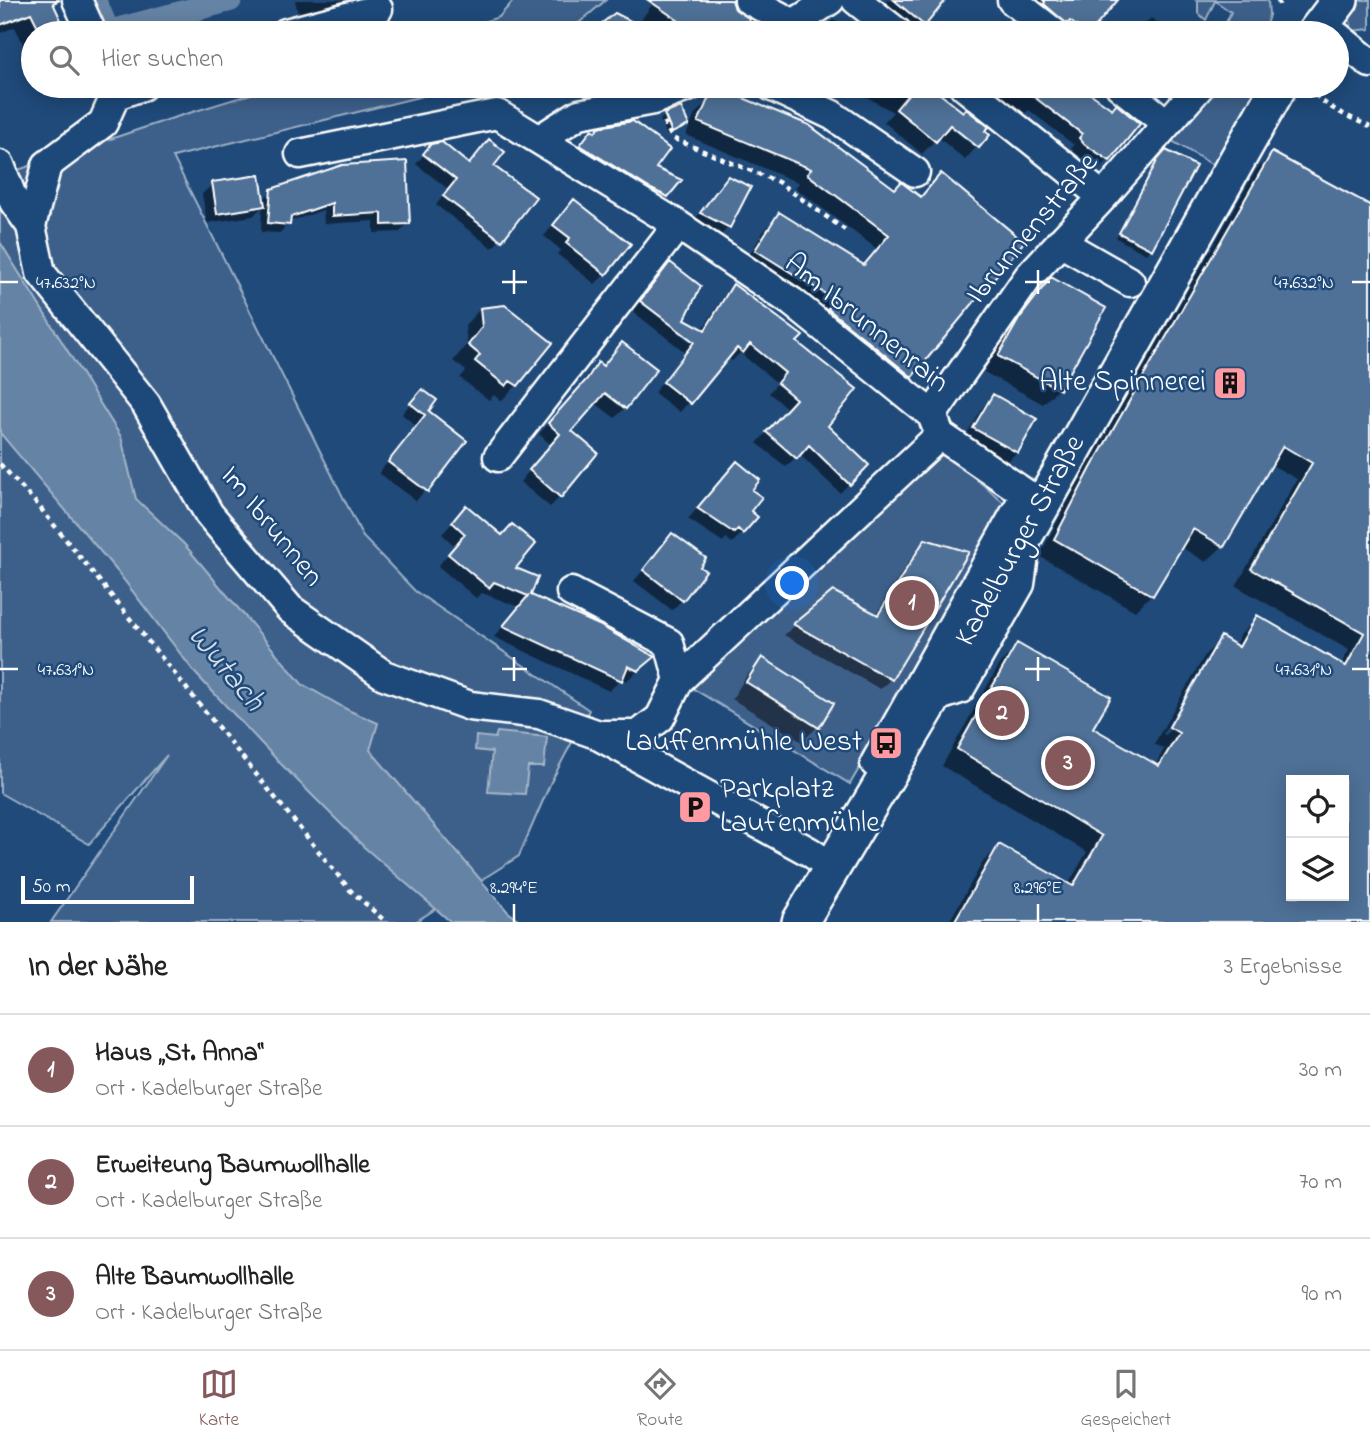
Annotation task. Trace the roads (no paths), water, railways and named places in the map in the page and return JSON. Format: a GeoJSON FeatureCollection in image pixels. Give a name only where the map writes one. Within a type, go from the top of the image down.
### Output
{"type":"FeatureCollection","features":[{"type":"Feature","properties":{"kind":"main road","name":"Kadelburger Straße"},"geometry":{"type":"LineString","coordinates":[[800,922],[933,698],[1032,507],[1272,98]]}},
{"type":"Feature","properties":{"kind":"street"},"geometry":{"type":"LineString","coordinates":[[77,0],[87,21]]}},
{"type":"Feature","properties":{"kind":"street"},"geometry":{"type":"LineString","coordinates":[[750,0],[778,21]]}},
{"type":"Feature","properties":{"kind":"street"},"geometry":{"type":"LineString","coordinates":[[798,21],[830,0]]}},
{"type":"Feature","properties":{"kind":"street"},"geometry":{"type":"LineString","coordinates":[[856,0],[883,21]]}},
{"type":"Feature","properties":{"kind":"street"},"geometry":{"type":"LineString","coordinates":[[1012,0],[1039,21]]}},
{"type":"Feature","properties":{"kind":"street"},"geometry":{"type":"LineString","coordinates":[[332,21],[378,9]]}},
{"type":"Feature","properties":{"kind":"street"},"geometry":{"type":"LineString","coordinates":[[1349,46],[1370,63]]}},
{"type":"Feature","properties":{"kind":"street","name":"Im Ibrunnen"},"geometry":{"type":"LineString","coordinates":[[113,98],[103,123],[47,164],[31,226],[41,273],[146,404],[209,514],[290,608],[384,675],[470,706],[540,714],[599,736],[638,735],[660,718],[679,680]]}},
{"type":"Feature","properties":{"kind":"street"},"geometry":{"type":"LineString","coordinates":[[540,139],[579,114],[658,98]]}},
{"type":"Feature","properties":{"kind":"street"},"geometry":{"type":"LineString","coordinates":[[796,98],[832,115],[915,172]]}},
{"type":"Feature","properties":{"kind":"street"},"geometry":{"type":"LineString","coordinates":[[979,98],[1103,197]]}},
{"type":"Feature","properties":{"kind":"street"},"geometry":{"type":"LineString","coordinates":[[1134,98],[1166,123]]}},
{"type":"Feature","properties":{"kind":"street","name":"Ibrunnenstraße"},"geometry":{"type":"LineString","coordinates":[[679,680],[936,425],[1029,276],[1103,197],[1189,98]]}},
{"type":"Feature","properties":{"kind":"street","name":"Am Ibrunnenrain"},"geometry":{"type":"LineString","coordinates":[[300,154],[497,114],[678,225],[792,302],[1032,507]]}},
{"type":"Feature","properties":{"kind":"street"},"geometry":{"type":"LineString","coordinates":[[0,165],[14,202],[31,226]]}},
{"type":"Feature","properties":{"kind":"street"},"geometry":{"type":"LineString","coordinates":[[498,457],[678,225]]}},
{"type":"Feature","properties":{"kind":"street"},"geometry":{"type":"LineString","coordinates":[[1060,242],[1130,282]]}},
{"type":"Feature","properties":{"kind":"street"},"geometry":{"type":"LineString","coordinates":[[875,794],[875,762],[1032,507]]}},
{"type":"Feature","properties":{"kind":"street"},"geometry":{"type":"LineString","coordinates":[[571,592],[669,643],[679,680]]}},
{"type":"Feature","properties":{"kind":"street"},"geometry":{"type":"LineString","coordinates":[[599,736],[810,852],[832,868]]}},
{"type":"Feature","properties":{"kind":"water","name":"Wutach"},"geometry":{"type":"Polygon","coordinates":[[[0,242],[121,437],[136,499],[184,544],[302,684],[350,711],[378,723],[370,750],[508,912],[522,922],[451,922],[364,847],[196,674],[117,571],[0,433],[0,242]]]}},
{"type":"Feature","properties":{"kind":"water"},"geometry":{"type":"Polygon","coordinates":[[[497,732],[547,737],[544,767],[528,767],[525,794],[488,792],[492,752],[475,750],[476,736],[495,738],[497,732]]]}},
{"type":"Feature","properties":{"kind":"waterway"},"geometry":{"type":"LineString","coordinates":[[150,21],[230,0]]}},
{"type":"Feature","properties":{"kind":"waterway"},"geometry":{"type":"LineString","coordinates":[[98,8],[103,21]]}},
{"type":"Feature","properties":{"kind":"place","name":"Alte Spinnerei"},"geometry":{"type":"Point","coordinates":[1230,383]}},
{"type":"Feature","properties":{"kind":"place","name":"Haus „St. Anna“"},"geometry":{"type":"Point","coordinates":[912,603]}},
{"type":"Feature","properties":{"kind":"place","name":"Erweiteung Baumwollhalle"},"geometry":{"type":"Point","coordinates":[1002,713]}},
{"type":"Feature","properties":{"kind":"place","name":"Lauffenmühle West"},"geometry":{"type":"Point","coordinates":[886,743]}},
{"type":"Feature","properties":{"kind":"place","name":"Alte Baumwollhalle"},"geometry":{"type":"Point","coordinates":[1068,763]}},
{"type":"Feature","properties":{"kind":"place","name":"Parkplatz Laufenmühle"},"geometry":{"type":"Point","coordinates":[695,807]}}]}
